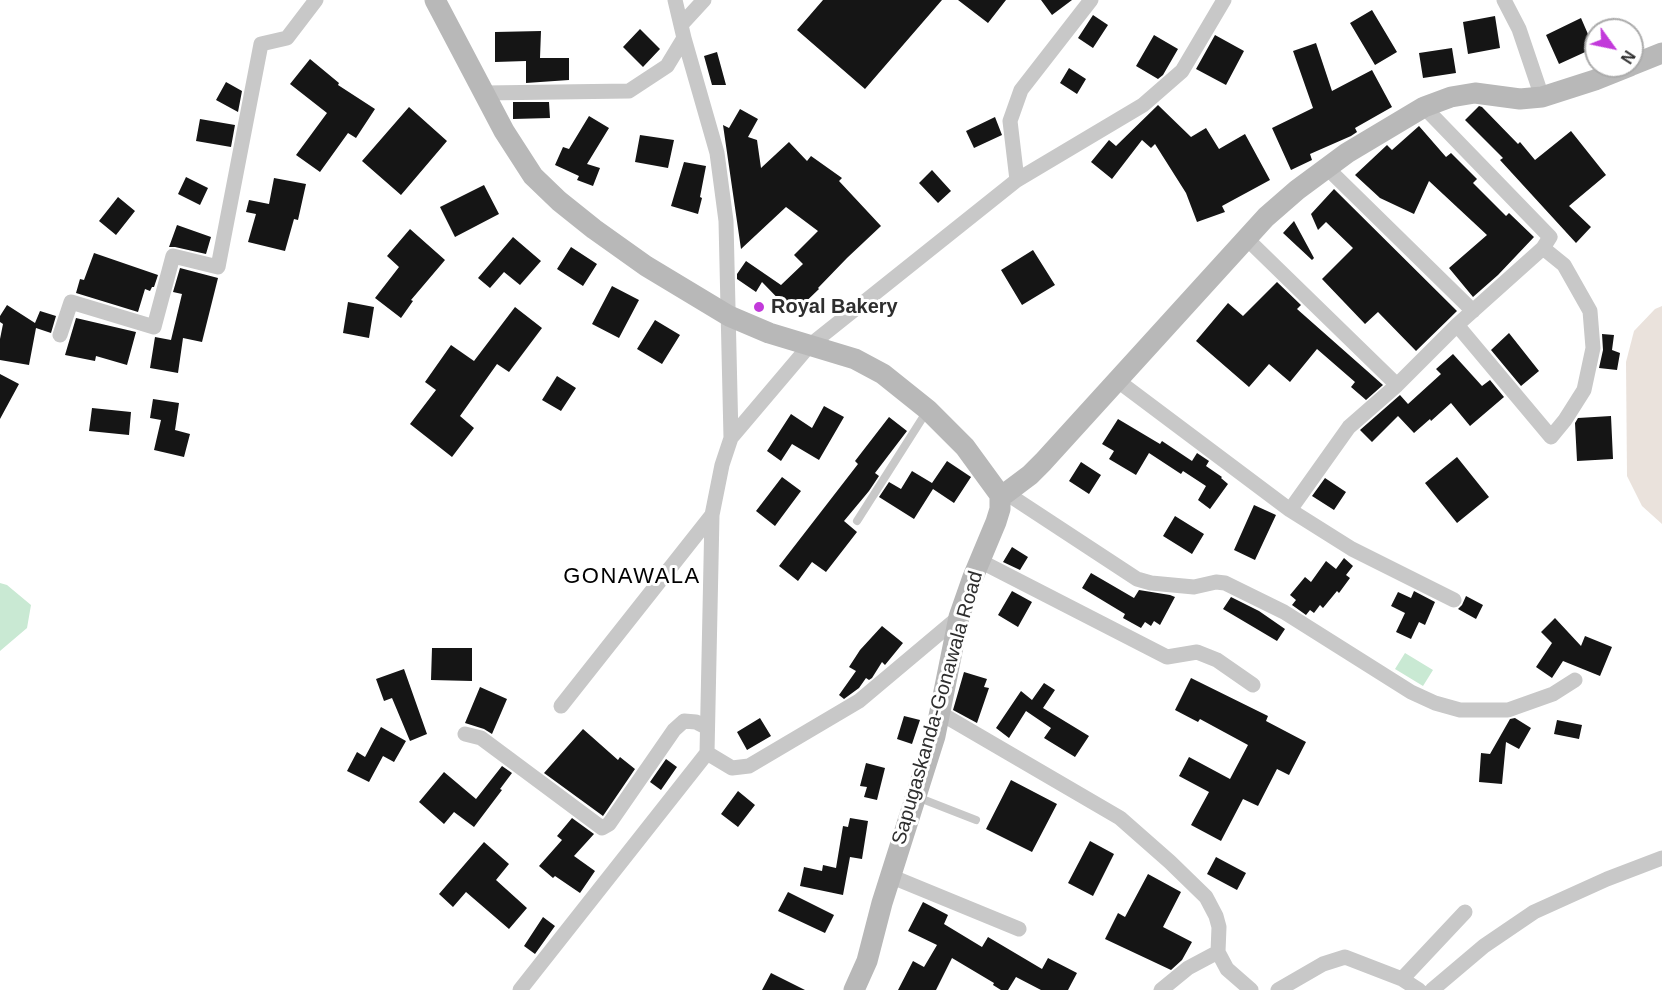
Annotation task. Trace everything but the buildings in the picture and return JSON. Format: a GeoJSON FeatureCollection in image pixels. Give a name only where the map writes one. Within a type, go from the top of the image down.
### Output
{"type":"FeatureCollection","features":[{"type":"Feature","properties":{"kind":"street"},"geometry":{"type":"LineString","coordinates":[[60,335],[71,302],[154,327],[173,256],[218,267],[261,44],[287,38],[316,0]]}},
{"type":"Feature","properties":{"kind":"street"},"geometry":{"type":"LineString","coordinates":[[435,0],[504,132],[525,165],[540,184],[594,229],[637,260],[729,316],[769,333],[868,364],[928,410],[965,447],[1003,494],[1137,579],[1151,583],[1194,587],[1216,582],[1225,583],[1284,612],[1411,692],[1435,703],[1460,710],[1508,710],[1553,694],[1575,680]]}},
{"type":"Feature","properties":{"kind":"street"},"geometry":{"type":"LineString","coordinates":[[520,990],[707,753],[712,515],[722,465],[731,438],[726,221],[717,153],[675,0]]}},
{"type":"Feature","properties":{"kind":"street"},"geometry":{"type":"LineString","coordinates":[[485,93],[629,91],[667,66],[682,31],[704,0]]}},
{"type":"Feature","properties":{"kind":"street"},"geometry":{"type":"LineString","coordinates":[[1017,180],[1010,121],[1021,90],[1091,0]]}},
{"type":"Feature","properties":{"kind":"street"},"geometry":{"type":"LineString","coordinates":[[731,438],[808,346],[1017,180],[1143,105],[1175,78],[1182,71],[1224,0]]}},
{"type":"Feature","properties":{"kind":"street"},"geometry":{"type":"LineString","coordinates":[[1504,0],[1519,29],[1542,98]]}},
{"type":"Feature","properties":{"kind":"street"},"geometry":{"type":"LineString","coordinates":[[1644,61],[1662,53]]}},
{"type":"Feature","properties":{"kind":"street"},"geometry":{"type":"LineString","coordinates":[[1003,494],[1030,475],[1246,238],[1280,204],[1326,167],[1424,107],[1451,97],[1475,93],[1520,99],[1542,98],[1600,78]]}},
{"type":"Feature","properties":{"kind":"street"},"geometry":{"type":"LineString","coordinates":[[1290,510],[1349,427],[1543,248],[1550,237],[1424,107]]}},
{"type":"Feature","properties":{"kind":"street"},"geometry":{"type":"LineString","coordinates":[[1326,167],[1473,311]]}},
{"type":"Feature","properties":{"kind":"street"},"geometry":{"type":"LineString","coordinates":[[1246,238],[1397,385]]}},
{"type":"Feature","properties":{"kind":"street"},"geometry":{"type":"LineString","coordinates":[[1457,325],[1551,437],[1584,390],[1593,348],[1590,311],[1564,266],[1543,248]]}},
{"type":"Feature","properties":{"kind":"street"},"geometry":{"type":"LineString","coordinates":[[1118,381],[1290,510],[1352,549],[1454,600]]}},
{"type":"Feature","properties":{"kind":"street","name":"Sapugaskanda-Gonawala Road"},"geometry":{"type":"LineString","coordinates":[[854,990],[867,961],[890,876],[940,713],[959,617],[999,513],[1003,494]]}},
{"type":"Feature","properties":{"kind":"street"},"geometry":{"type":"LineString","coordinates":[[561,706],[712,515]]}},
{"type":"Feature","properties":{"kind":"street"},"geometry":{"type":"LineString","coordinates":[[980,561],[1167,657],[1197,651],[1217,660],[1253,685]]}},
{"type":"Feature","properties":{"kind":"street"},"geometry":{"type":"LineString","coordinates":[[707,753],[732,768],[749,766],[859,701],[959,617]]}},
{"type":"Feature","properties":{"kind":"street"},"geometry":{"type":"LineString","coordinates":[[940,713],[1120,818],[1170,862],[1206,897],[1219,927],[1218,952],[1227,969],[1251,990]]}},
{"type":"Feature","properties":{"kind":"street"},"geometry":{"type":"LineString","coordinates":[[465,734],[481,738],[603,828],[609,824],[674,730],[684,721],[696,722],[706,727]]}},
{"type":"Feature","properties":{"kind":"street"},"geometry":{"type":"LineString","coordinates":[[1432,990],[1484,946],[1534,912],[1607,879],[1662,858]]}},
{"type":"Feature","properties":{"kind":"street"},"geometry":{"type":"LineString","coordinates":[[890,876],[1019,929]]}},
{"type":"Feature","properties":{"kind":"street"},"geometry":{"type":"LineString","coordinates":[[1402,979],[1465,912]]}},
{"type":"Feature","properties":{"kind":"street"},"geometry":{"type":"LineString","coordinates":[[1161,990],[1188,968],[1218,952]]}},
{"type":"Feature","properties":{"kind":"street"},"geometry":{"type":"LineString","coordinates":[[1278,990],[1323,964],[1345,957],[1402,979],[1419,990]]}},
{"type":"Feature","properties":{"kind":"lane"},"geometry":{"type":"LineString","coordinates":[[856,521],[928,410]]}},
{"type":"Feature","properties":{"kind":"lane"},"geometry":{"type":"LineString","coordinates":[[916,797],[976,820]]}},
{"type":"Feature","properties":{"kind":"shaded area"},"geometry":{"type":"Polygon","coordinates":[[[1662,306],[1662,524],[1642,506],[1627,476],[1626,362],[1634,331],[1655,309],[1662,306]]]}},
{"type":"Feature","properties":{"kind":"shaded area"},"geometry":{"type":"Polygon","coordinates":[[[0,583],[7,585],[31,605],[27,628],[0,651],[0,583]]]}},
{"type":"Feature","properties":{"kind":"shaded area"},"geometry":{"type":"Polygon","coordinates":[[[1405,653],[1433,670],[1423,686],[1395,669],[1405,653]]]}},
{"type":"Feature","properties":{"kind":"place","name":"Royal Bakery"},"geometry":{"type":"Point","coordinates":[759,307]}},
{"type":"Feature","properties":{"kind":"district","name":"GONAWALA"},"geometry":{"type":"Point","coordinates":[632,577]}}]}
